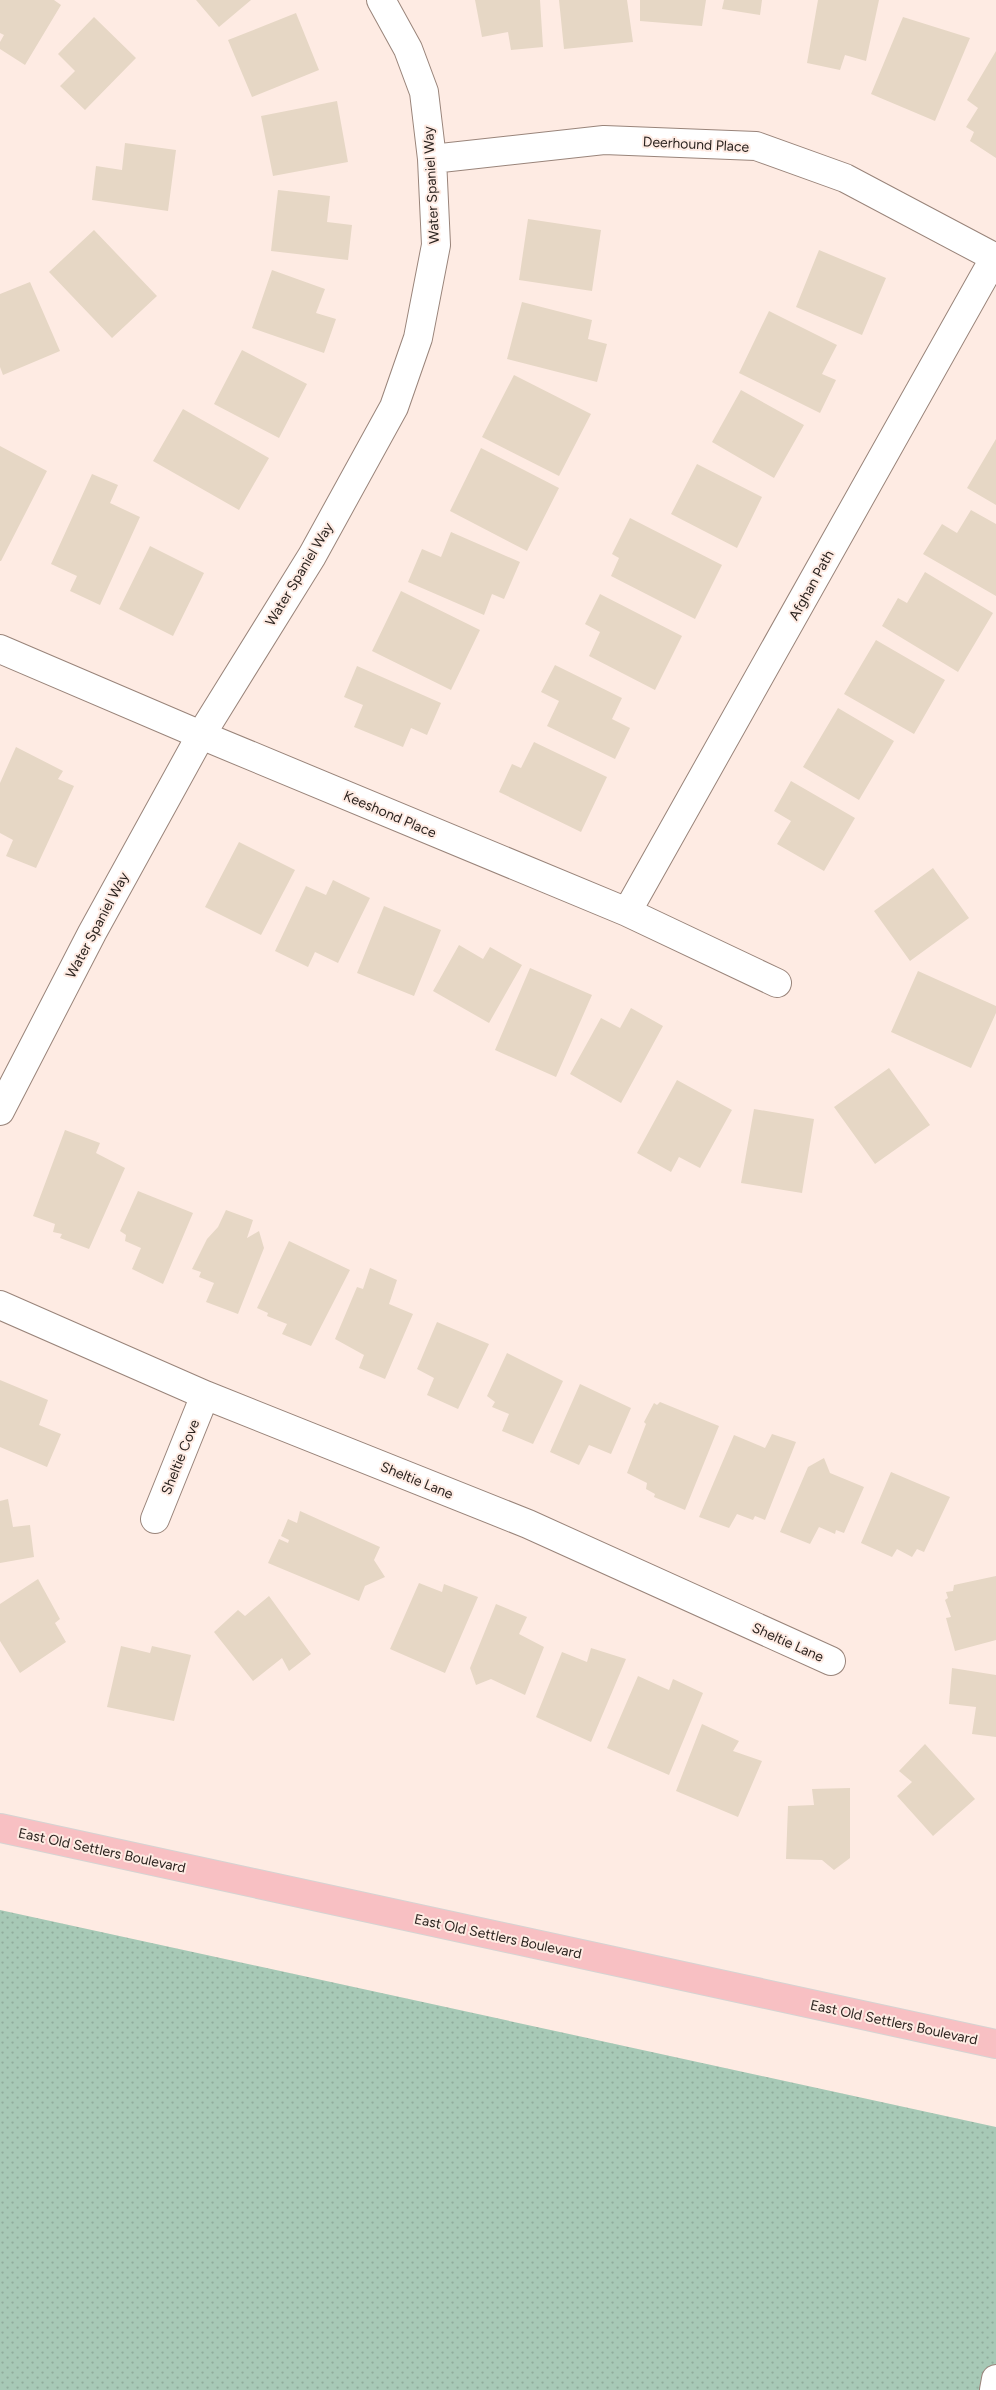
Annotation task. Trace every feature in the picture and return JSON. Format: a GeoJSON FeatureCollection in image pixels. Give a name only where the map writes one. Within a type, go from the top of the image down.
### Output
{"type":"FeatureCollection","features":[{"type":"Feature","properties":{"kind":"main road","name":"East Old Settlers Boulevard"},"geometry":{"type":"LineString","coordinates":[[0,1828],[996,2044]]}},
{"type":"Feature","properties":{"kind":"street","name":"Water Spaniel Way"},"geometry":{"type":"LineString","coordinates":[[0,1111],[92,933],[200,736],[312,556],[394,407],[418,338],[436,245],[432,158],[424,92],[408,49],[381,0]]}},
{"type":"Feature","properties":{"kind":"street","name":"Deerhound Place"},"geometry":{"type":"LineString","coordinates":[[432,158],[604,140],[756,146],[845,178],[996,258]]}},
{"type":"Feature","properties":{"kind":"street","name":"Afghan Path"},"geometry":{"type":"LineString","coordinates":[[627,912],[996,258]]}},
{"type":"Feature","properties":{"kind":"street","name":"Keeshond Place"},"geometry":{"type":"LineString","coordinates":[[0,648],[200,736],[627,912],[778,983]]}},
{"type":"Feature","properties":{"kind":"street","name":"Sheltie Lane"},"geometry":{"type":"LineString","coordinates":[[0,1305],[205,1395],[528,1524],[830,1661]]}},
{"type":"Feature","properties":{"kind":"street","name":"Sheltie Cove"},"geometry":{"type":"LineString","coordinates":[[155,1518],[205,1395]]}},
{"type":"Feature","properties":{"kind":"street"},"geometry":{"type":"LineString","coordinates":[[994,2390],[996,2379]]}},
{"type":"Feature","properties":{"kind":"green space"},"geometry":{"type":"Polygon","coordinates":[[[0,1910],[996,2127],[996,2390],[0,2390],[0,1910]]]}},
{"type":"Feature","properties":{"kind":"building"},"geometry":{"type":"Polygon","coordinates":[[[0,0],[54,0],[61,5],[25,65],[0,49],[0,42],[4,35],[0,33],[0,0]]]}},
{"type":"Feature","properties":{"kind":"building"},"geometry":{"type":"Polygon","coordinates":[[[196,0],[251,0],[219,27],[196,0]]]}},
{"type":"Feature","properties":{"kind":"building"},"geometry":{"type":"Polygon","coordinates":[[[475,0],[540,0],[543,47],[511,50],[508,32],[482,37],[475,0]]]}},
{"type":"Feature","properties":{"kind":"building"},"geometry":{"type":"Polygon","coordinates":[[[559,0],[627,0],[633,42],[564,49],[559,0]]]}},
{"type":"Feature","properties":{"kind":"building"},"geometry":{"type":"Polygon","coordinates":[[[640,0],[706,0],[702,26],[640,21],[640,0]]]}},
{"type":"Feature","properties":{"kind":"building"},"geometry":{"type":"Polygon","coordinates":[[[724,0],[762,0],[760,15],[722,9],[724,0]]]}},
{"type":"Feature","properties":{"kind":"building"},"geometry":{"type":"Polygon","coordinates":[[[818,0],[879,0],[866,61],[845,55],[840,70],[807,63],[818,0]]]}},
{"type":"Feature","properties":{"kind":"building"},"geometry":{"type":"Polygon","coordinates":[[[296,13],[319,70],[252,97],[228,40],[296,13]]]}},
{"type":"Feature","properties":{"kind":"building"},"geometry":{"type":"Polygon","coordinates":[[[94,17],[136,58],[85,110],[60,86],[75,71],[58,54],[94,17]]]}},
{"type":"Feature","properties":{"kind":"building"},"geometry":{"type":"Polygon","coordinates":[[[903,17],[970,38],[935,121],[871,94],[903,17]]]}},
{"type":"Feature","properties":{"kind":"building"},"geometry":{"type":"Polygon","coordinates":[[[996,51],[996,158],[970,141],[974,132],[966,127],[978,108],[967,100],[996,51]]]}},
{"type":"Feature","properties":{"kind":"building"},"geometry":{"type":"Polygon","coordinates":[[[337,101],[348,162],[273,176],[261,116],[337,101]]]}},
{"type":"Feature","properties":{"kind":"building"},"geometry":{"type":"Polygon","coordinates":[[[125,143],[176,150],[168,211],[92,200],[96,166],[122,170],[125,143]]]}},
{"type":"Feature","properties":{"kind":"building"},"geometry":{"type":"Polygon","coordinates":[[[278,190],[330,196],[327,222],[352,225],[348,260],[271,251],[278,190]]]}},
{"type":"Feature","properties":{"kind":"building"},"geometry":{"type":"Polygon","coordinates":[[[528,219],[601,230],[592,291],[519,280],[528,219]]]}},
{"type":"Feature","properties":{"kind":"building"},"geometry":{"type":"Polygon","coordinates":[[[94,230],[157,296],[112,338],[49,272],[94,230]]]}},
{"type":"Feature","properties":{"kind":"building"},"geometry":{"type":"Polygon","coordinates":[[[819,250],[886,278],[862,335],[796,307],[819,250]]]}},
{"type":"Feature","properties":{"kind":"building"},"geometry":{"type":"Polygon","coordinates":[[[272,270],[325,289],[316,313],[336,319],[324,353],[252,328],[272,270]]]}},
{"type":"Feature","properties":{"kind":"building"},"geometry":{"type":"Polygon","coordinates":[[[30,282],[60,351],[3,375],[0,367],[0,294],[30,282]]]}},
{"type":"Feature","properties":{"kind":"building"},"geometry":{"type":"Polygon","coordinates":[[[522,302],[592,320],[588,339],[607,344],[597,382],[507,359],[522,302]]]}},
{"type":"Feature","properties":{"kind":"building"},"geometry":{"type":"Polygon","coordinates":[[[769,311],[837,345],[822,374],[836,380],[820,413],[739,373],[769,311]]]}},
{"type":"Feature","properties":{"kind":"building"},"geometry":{"type":"Polygon","coordinates":[[[242,350],[307,384],[279,438],[214,404],[242,350]]]}},
{"type":"Feature","properties":{"kind":"building"},"geometry":{"type":"Polygon","coordinates":[[[514,375],[591,414],[559,476],[482,437],[514,375]]]}},
{"type":"Feature","properties":{"kind":"building"},"geometry":{"type":"Polygon","coordinates":[[[741,390],[804,425],[774,478],[712,442],[741,390]]]}},
{"type":"Feature","properties":{"kind":"building"},"geometry":{"type":"Polygon","coordinates":[[[183,409],[269,458],[239,510],[153,461],[183,409]]]}},
{"type":"Feature","properties":{"kind":"building"},"geometry":{"type":"Polygon","coordinates":[[[996,439],[996,505],[967,488],[996,439]]]}},
{"type":"Feature","properties":{"kind":"building"},"geometry":{"type":"Polygon","coordinates":[[[0,446],[47,471],[1,561],[0,561],[0,446]]]}},
{"type":"Feature","properties":{"kind":"building"},"geometry":{"type":"Polygon","coordinates":[[[481,448],[559,488],[527,551],[450,511],[481,448]]]}},
{"type":"Feature","properties":{"kind":"building"},"geometry":{"type":"Polygon","coordinates":[[[697,464],[762,497],[737,548],[671,514],[697,464]]]}},
{"type":"Feature","properties":{"kind":"building"},"geometry":{"type":"Polygon","coordinates":[[[92,474],[118,485],[110,503],[140,517],[100,605],[70,591],[77,576],[51,564],[92,474]]]}},
{"type":"Feature","properties":{"kind":"building"},"geometry":{"type":"Polygon","coordinates":[[[971,510],[996,524],[996,596],[923,554],[942,524],[957,533],[971,510]]]}},
{"type":"Feature","properties":{"kind":"building"},"geometry":{"type":"Polygon","coordinates":[[[630,518],[722,565],[695,619],[611,576],[619,558],[612,554],[630,518]]]}},
{"type":"Feature","properties":{"kind":"building"},"geometry":{"type":"Polygon","coordinates":[[[451,532],[520,562],[504,599],[492,594],[484,615],[408,582],[422,549],[441,557],[451,532]]]}},
{"type":"Feature","properties":{"kind":"building"},"geometry":{"type":"Polygon","coordinates":[[[150,546],[204,573],[173,636],[119,609],[150,546]]]}},
{"type":"Feature","properties":{"kind":"building"},"geometry":{"type":"Polygon","coordinates":[[[925,572],[993,613],[958,672],[882,626],[898,598],[907,603],[925,572]]]}},
{"type":"Feature","properties":{"kind":"building"},"geometry":{"type":"Polygon","coordinates":[[[401,591],[480,630],[451,690],[372,651],[401,591]]]}},
{"type":"Feature","properties":{"kind":"building"},"geometry":{"type":"Polygon","coordinates":[[[600,594],[682,636],[655,690],[589,656],[600,632],[585,624],[600,594]]]}},
{"type":"Feature","properties":{"kind":"building"},"geometry":{"type":"Polygon","coordinates":[[[876,640],[945,680],[914,734],[844,694],[876,640]]]}},
{"type":"Feature","properties":{"kind":"building"},"geometry":{"type":"Polygon","coordinates":[[[555,665],[622,698],[612,719],[630,728],[615,759],[547,726],[559,701],[541,692],[555,665]]]}},
{"type":"Feature","properties":{"kind":"building"},"geometry":{"type":"Polygon","coordinates":[[[357,666],[441,703],[427,735],[411,728],[403,747],[354,727],[363,705],[344,697],[357,666]]]}},
{"type":"Feature","properties":{"kind":"building"},"geometry":{"type":"Polygon","coordinates":[[[838,708],[894,741],[859,800],[803,767],[838,708]]]}},
{"type":"Feature","properties":{"kind":"building"},"geometry":{"type":"Polygon","coordinates":[[[534,742],[607,777],[581,832],[499,792],[512,764],[521,768],[534,742]]]}},
{"type":"Feature","properties":{"kind":"building"},"geometry":{"type":"Polygon","coordinates":[[[16,747],[63,771],[58,779],[74,786],[36,868],[6,856],[13,840],[0,833],[0,783],[16,747]]]}},
{"type":"Feature","properties":{"kind":"building"},"geometry":{"type":"Polygon","coordinates":[[[791,781],[855,818],[824,871],[777,844],[791,821],[774,811],[791,781]]]}},
{"type":"Feature","properties":{"kind":"building"},"geometry":{"type":"Polygon","coordinates":[[[239,842],[295,870],[261,935],[205,907],[239,842]]]}},
{"type":"Feature","properties":{"kind":"building"},"geometry":{"type":"Polygon","coordinates":[[[933,868],[969,918],[910,961],[874,911],[933,868]]]}},
{"type":"Feature","properties":{"kind":"building"},"geometry":{"type":"Polygon","coordinates":[[[333,880],[370,898],[338,963],[315,952],[308,967],[275,951],[306,886],[326,895],[333,880]]]}},
{"type":"Feature","properties":{"kind":"building"},"geometry":{"type":"Polygon","coordinates":[[[384,906],[441,930],[414,996],[357,973],[384,906]]]}},
{"type":"Feature","properties":{"kind":"building"},"geometry":{"type":"Polygon","coordinates":[[[459,945],[483,959],[490,947],[522,965],[489,1023],[433,991],[459,945]]]}},
{"type":"Feature","properties":{"kind":"building"},"geometry":{"type":"Polygon","coordinates":[[[530,968],[592,995],[556,1077],[495,1050],[530,968]]]}},
{"type":"Feature","properties":{"kind":"building"},"geometry":{"type":"Polygon","coordinates":[[[918,971],[996,1006],[996,1013],[971,1068],[891,1032],[918,971]]]}},
{"type":"Feature","properties":{"kind":"building"},"geometry":{"type":"Polygon","coordinates":[[[631,1008],[663,1026],[621,1103],[570,1074],[601,1018],[620,1028],[631,1008]]]}},
{"type":"Feature","properties":{"kind":"building"},"geometry":{"type":"Polygon","coordinates":[[[889,1068],[930,1125],[875,1164],[834,1107],[889,1068]]]}},
{"type":"Feature","properties":{"kind":"building"},"geometry":{"type":"Polygon","coordinates":[[[677,1080],[732,1110],[700,1168],[679,1157],[671,1172],[637,1153],[677,1080]]]}},
{"type":"Feature","properties":{"kind":"building"},"geometry":{"type":"Polygon","coordinates":[[[754,1109],[814,1119],[802,1193],[741,1183],[754,1109]]]}},
{"type":"Feature","properties":{"kind":"building"},"geometry":{"type":"Polygon","coordinates":[[[65,1130],[100,1143],[96,1153],[125,1168],[89,1249],[60,1238],[62,1234],[53,1232],[55,1224],[33,1216],[65,1130]]]}},
{"type":"Feature","properties":{"kind":"building"},"geometry":{"type":"Polygon","coordinates":[[[138,1191],[193,1213],[163,1284],[132,1269],[141,1248],[125,1241],[126,1235],[120,1231],[138,1191]]]}},
{"type":"Feature","properties":{"kind":"building"},"geometry":{"type":"Polygon","coordinates":[[[226,1210],[253,1220],[247,1238],[259,1231],[264,1248],[238,1314],[206,1302],[214,1283],[199,1277],[201,1272],[192,1269],[207,1239],[218,1227],[226,1210]]]}},
{"type":"Feature","properties":{"kind":"building"},"geometry":{"type":"Polygon","coordinates":[[[289,1241],[350,1270],[311,1346],[282,1334],[287,1324],[267,1316],[268,1313],[257,1308],[289,1241]]]}},
{"type":"Feature","properties":{"kind":"building"},"geometry":{"type":"Polygon","coordinates":[[[370,1268],[397,1280],[389,1304],[413,1314],[385,1379],[359,1368],[364,1355],[335,1339],[357,1287],[363,1289],[370,1268]]]}},
{"type":"Feature","properties":{"kind":"building"},"geometry":{"type":"Polygon","coordinates":[[[437,1322],[489,1344],[458,1409],[427,1395],[434,1378],[417,1369],[437,1322]]]}},
{"type":"Feature","properties":{"kind":"building"},"geometry":{"type":"Polygon","coordinates":[[[507,1353],[563,1381],[533,1444],[502,1431],[509,1414],[492,1407],[495,1402],[487,1396],[507,1353]]]}},
{"type":"Feature","properties":{"kind":"building"},"geometry":{"type":"Polygon","coordinates":[[[0,1380],[48,1400],[39,1425],[61,1434],[47,1467],[0,1447],[0,1380]]]}},
{"type":"Feature","properties":{"kind":"building"},"geometry":{"type":"Polygon","coordinates":[[[580,1384],[631,1408],[611,1454],[589,1445],[579,1465],[550,1452],[580,1384]]]}},
{"type":"Feature","properties":{"kind":"building"},"geometry":{"type":"Polygon","coordinates":[[[660,1402],[719,1426],[685,1510],[654,1497],[655,1494],[646,1489],[647,1483],[627,1473],[646,1424],[644,1422],[654,1403],[657,1405],[660,1402]]]}},
{"type":"Feature","properties":{"kind":"building"},"geometry":{"type":"Polygon","coordinates":[[[772,1434],[796,1442],[765,1520],[755,1516],[753,1520],[737,1514],[729,1528],[699,1517],[734,1435],[765,1448],[772,1434]]]}},
{"type":"Feature","properties":{"kind":"building"},"geometry":{"type":"Polygon","coordinates":[[[824,1458],[830,1473],[864,1487],[844,1533],[836,1530],[835,1534],[819,1527],[810,1544],[780,1532],[808,1467],[824,1458]]]}},
{"type":"Feature","properties":{"kind":"building"},"geometry":{"type":"Polygon","coordinates":[[[891,1472],[950,1497],[924,1552],[917,1549],[912,1557],[897,1549],[892,1557],[861,1543],[891,1472]]]}},
{"type":"Feature","properties":{"kind":"building"},"geometry":{"type":"Polygon","coordinates":[[[8,1499],[13,1527],[30,1525],[34,1557],[0,1563],[0,1501],[8,1499]]]}},
{"type":"Feature","properties":{"kind":"building"},"geometry":{"type":"Polygon","coordinates":[[[300,1511],[380,1547],[374,1560],[385,1577],[365,1586],[359,1601],[268,1563],[279,1539],[288,1543],[289,1540],[281,1536],[288,1519],[297,1523],[300,1511]]]}},
{"type":"Feature","properties":{"kind":"building"},"geometry":{"type":"Polygon","coordinates":[[[996,1576],[996,1640],[955,1651],[946,1618],[951,1617],[945,1600],[948,1598],[946,1592],[953,1591],[954,1585],[996,1576]]]}},
{"type":"Feature","properties":{"kind":"building"},"geometry":{"type":"Polygon","coordinates":[[[38,1579],[60,1619],[55,1623],[66,1642],[20,1673],[0,1641],[0,1604],[38,1579]]]}},
{"type":"Feature","properties":{"kind":"building"},"geometry":{"type":"Polygon","coordinates":[[[419,1583],[442,1592],[444,1584],[478,1597],[445,1673],[390,1649],[419,1583]]]}},
{"type":"Feature","properties":{"kind":"building"},"geometry":{"type":"Polygon","coordinates":[[[269,1596],[311,1654],[289,1671],[282,1658],[253,1681],[214,1632],[238,1610],[245,1616],[269,1596]]]}},
{"type":"Feature","properties":{"kind":"building"},"geometry":{"type":"Polygon","coordinates":[[[496,1604],[527,1617],[519,1634],[544,1647],[525,1695],[491,1679],[476,1685],[470,1668],[496,1604]]]}},
{"type":"Feature","properties":{"kind":"building"},"geometry":{"type":"Polygon","coordinates":[[[121,1646],[150,1653],[152,1646],[191,1655],[174,1721],[107,1707],[121,1646]]]}},
{"type":"Feature","properties":{"kind":"building"},"geometry":{"type":"Polygon","coordinates":[[[591,1648],[626,1659],[591,1742],[536,1717],[562,1652],[587,1662],[591,1648]]]}},
{"type":"Feature","properties":{"kind":"building"},"geometry":{"type":"Polygon","coordinates":[[[952,1668],[996,1675],[996,1737],[972,1734],[976,1707],[949,1704],[952,1668]]]}},
{"type":"Feature","properties":{"kind":"building"},"geometry":{"type":"Polygon","coordinates":[[[638,1676],[669,1690],[673,1679],[703,1693],[669,1775],[607,1748],[638,1676]]]}},
{"type":"Feature","properties":{"kind":"building"},"geometry":{"type":"Polygon","coordinates":[[[702,1724],[739,1741],[733,1751],[762,1761],[738,1817],[676,1791],[702,1724]]]}},
{"type":"Feature","properties":{"kind":"building"},"geometry":{"type":"Polygon","coordinates":[[[925,1744],[975,1799],[933,1836],[897,1796],[912,1782],[899,1771],[925,1744]]]}},
{"type":"Feature","properties":{"kind":"building"},"geometry":{"type":"Polygon","coordinates":[[[850,1788],[850,1858],[834,1870],[822,1860],[786,1859],[788,1806],[814,1805],[812,1789],[850,1788]]]}}]}
